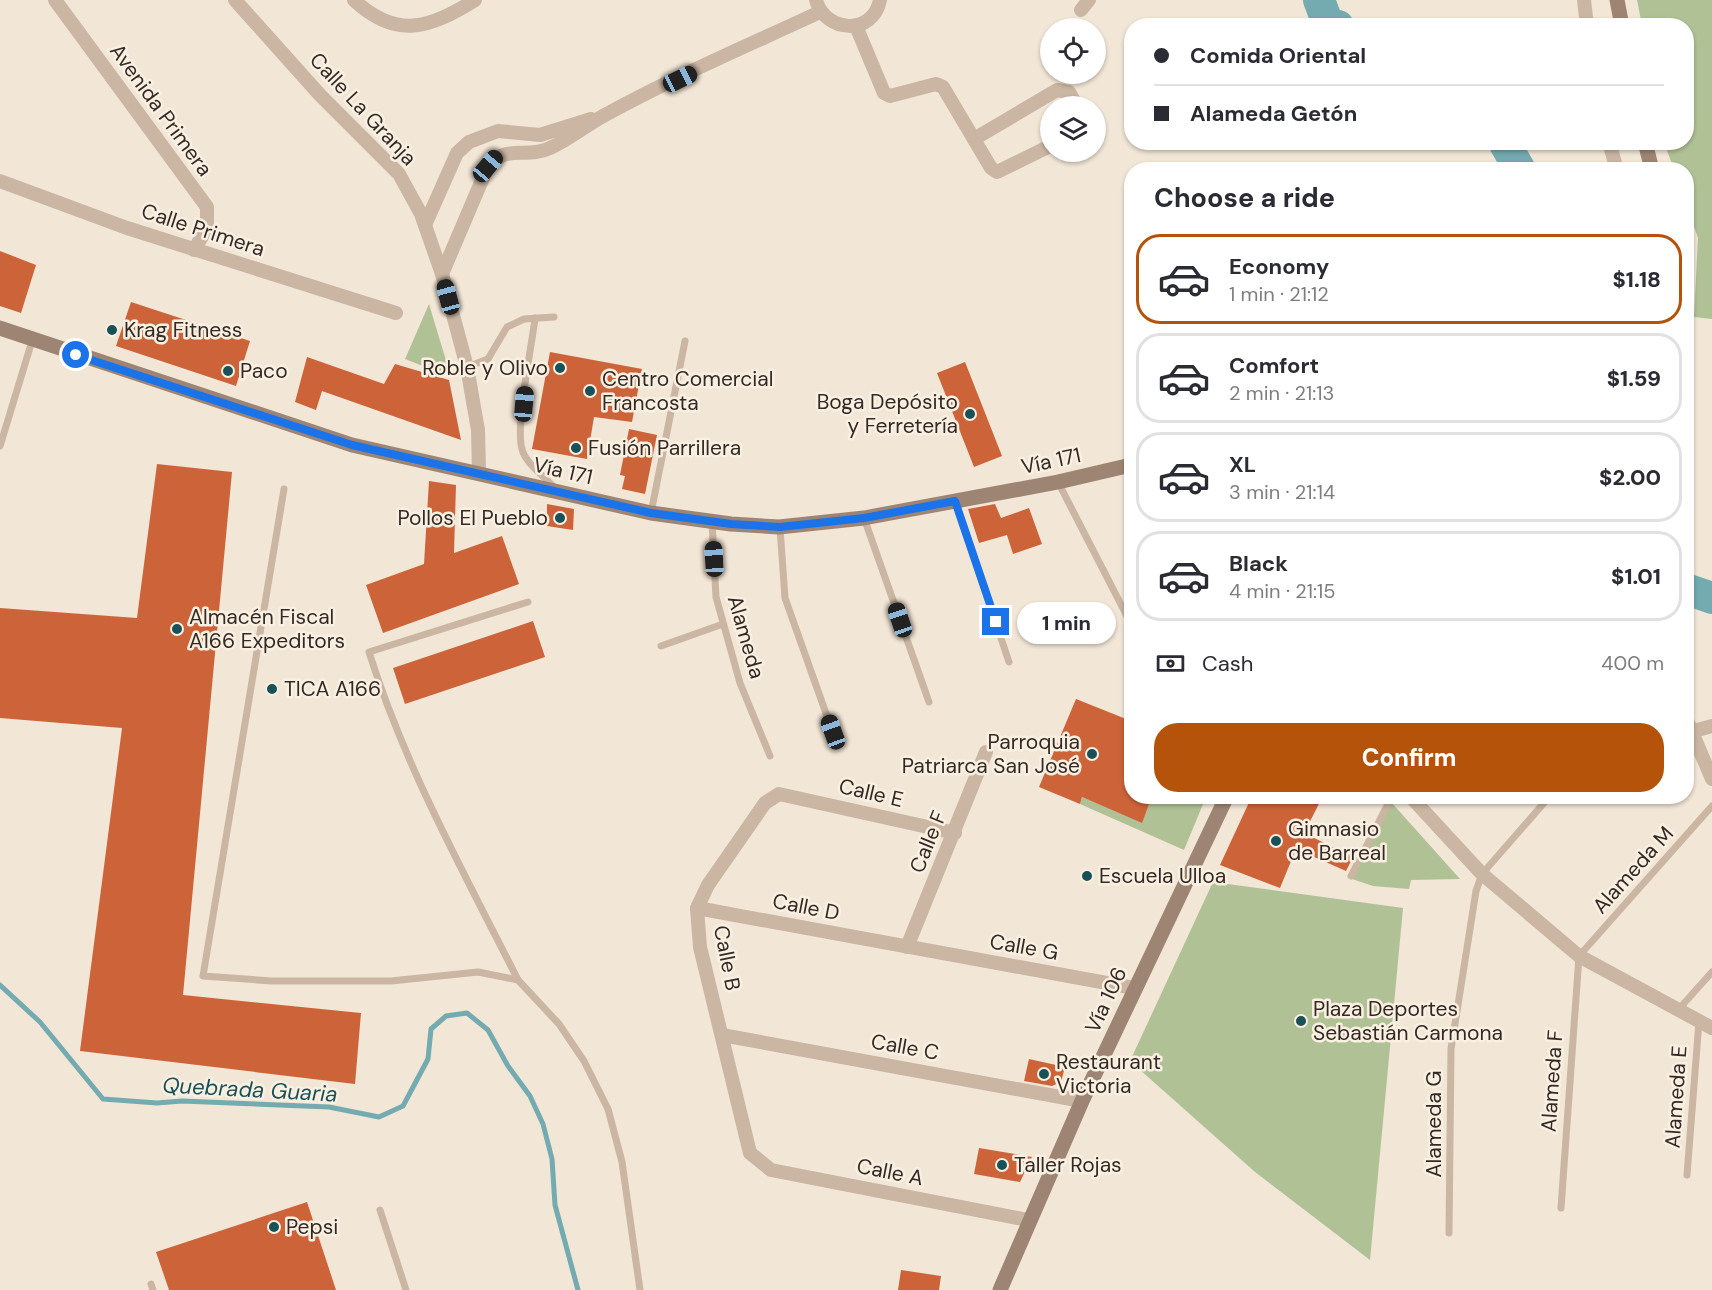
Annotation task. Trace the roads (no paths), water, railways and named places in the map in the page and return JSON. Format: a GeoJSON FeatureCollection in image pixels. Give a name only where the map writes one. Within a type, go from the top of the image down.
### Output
{"type":"FeatureCollection","features":[{"type":"Feature","properties":{"kind":"main road"},"geometry":{"type":"LineString","coordinates":[[1617,0],[1620,18]]}},
{"type":"Feature","properties":{"kind":"main road","name":"Vía 171"},"geometry":{"type":"LineString","coordinates":[[0,328],[32,341],[352,445],[479,472],[651,513],[712,522],[780,527],[864,518],[1058,482],[1124,467]]}},
{"type":"Feature","properties":{"kind":"main road","name":"Vía 106"},"geometry":{"type":"LineString","coordinates":[[1000,1290],[1028,1220],[1082,1101],[1223,804]]}},
{"type":"Feature","properties":{"kind":"street","name":"Avenida Primera"},"geometry":{"type":"LineString","coordinates":[[55,0],[207,207],[207,228],[194,250]]}},
{"type":"Feature","properties":{"kind":"street","name":"Calle La Granja"},"geometry":{"type":"LineString","coordinates":[[235,0],[320,95],[399,174],[425,225],[442,274],[467,367],[478,430],[479,472]]}},
{"type":"Feature","properties":{"kind":"street"},"geometry":{"type":"LineString","coordinates":[[354,0],[370,15],[392,23],[423,26],[452,14],[475,0]]}},
{"type":"Feature","properties":{"kind":"street"},"geometry":{"type":"LineString","coordinates":[[442,274],[488,166],[496,156],[512,153],[538,154],[562,142],[604,115],[818,6],[836,25],[856,26],[875,14],[880,0]]}},
{"type":"Feature","properties":{"kind":"street"},"geometry":{"type":"LineString","coordinates":[[1584,0],[1586,18]]}},
{"type":"Feature","properties":{"kind":"street"},"geometry":{"type":"LineString","coordinates":[[856,26],[884,93],[890,96],[936,84],[943,87],[991,168],[997,172],[1040,151]]}},
{"type":"Feature","properties":{"kind":"street"},"geometry":{"type":"LineString","coordinates":[[1047,96],[1057,90],[1069,92],[1071,96]]}},
{"type":"Feature","properties":{"kind":"street"},"geometry":{"type":"LineString","coordinates":[[974,139],[1040,100]]}},
{"type":"Feature","properties":{"kind":"street"},"geometry":{"type":"LineString","coordinates":[[425,225],[457,153],[469,142],[498,131],[540,135],[604,115]]}},
{"type":"Feature","properties":{"kind":"street","name":"Calle Primera"},"geometry":{"type":"LineString","coordinates":[[0,181],[194,250],[396,313]]}},
{"type":"Feature","properties":{"kind":"street"},"geometry":{"type":"LineString","coordinates":[[1712,726],[1694,731],[1712,779]]}},
{"type":"Feature","properties":{"kind":"street","name":"Calle F"},"geometry":{"type":"LineString","coordinates":[[907,947],[986,752]]}},
{"type":"Feature","properties":{"kind":"street","name":"Calle E"},"geometry":{"type":"LineString","coordinates":[[779,794],[955,833]]}},
{"type":"Feature","properties":{"kind":"street","name":"Calle B"},"geometry":{"type":"LineString","coordinates":[[750,1153],[700,947],[697,908],[708,885],[765,802],[779,794]]}},
{"type":"Feature","properties":{"kind":"street"},"geometry":{"type":"LineString","coordinates":[[1417,804],[1482,874],[1579,956],[1712,1028]]}},
{"type":"Feature","properties":{"kind":"street","name":"Calle D"},"geometry":{"type":"LineString","coordinates":[[697,908],[907,947]]}},
{"type":"Feature","properties":{"kind":"street","name":"Calle G"},"geometry":{"type":"LineString","coordinates":[[907,947],[1134,988]]}},
{"type":"Feature","properties":{"kind":"street","name":"Calle C"},"geometry":{"type":"LineString","coordinates":[[722,1035],[1082,1101]]}},
{"type":"Feature","properties":{"kind":"street","name":"Calle A"},"geometry":{"type":"LineString","coordinates":[[750,1153],[771,1170],[1028,1220]]}},
{"type":"Feature","properties":{"kind":"lane"},"geometry":{"type":"LineString","coordinates":[[467,367],[491,356],[507,327],[535,318],[554,317]]}},
{"type":"Feature","properties":{"kind":"lane"},"geometry":{"type":"LineString","coordinates":[[535,318],[525,390],[521,447],[525,456],[560,492]]}},
{"type":"Feature","properties":{"kind":"lane"},"geometry":{"type":"LineString","coordinates":[[0,446],[32,341]]}},
{"type":"Feature","properties":{"kind":"lane"},"geometry":{"type":"LineString","coordinates":[[651,513],[685,341]]}},
{"type":"Feature","properties":{"kind":"lane"},"geometry":{"type":"LineString","coordinates":[[1058,482],[1124,610]]}},
{"type":"Feature","properties":{"kind":"lane"},"geometry":{"type":"LineString","coordinates":[[284,489],[203,976],[272,981],[391,981],[478,972],[518,980]]}},
{"type":"Feature","properties":{"kind":"lane"},"geometry":{"type":"LineString","coordinates":[[955,501],[1009,662]]}},
{"type":"Feature","properties":{"kind":"lane"},"geometry":{"type":"LineString","coordinates":[[864,518],[929,702]]}},
{"type":"Feature","properties":{"kind":"lane","name":"Alameda"},"geometry":{"type":"LineString","coordinates":[[712,522],[716,597],[740,683],[770,756]]}},
{"type":"Feature","properties":{"kind":"lane"},"geometry":{"type":"LineString","coordinates":[[780,527],[784,598],[833,732]]}},
{"type":"Feature","properties":{"kind":"lane"},"geometry":{"type":"LineString","coordinates":[[528,602],[369,652],[394,723],[428,801],[518,980],[560,1024],[584,1061],[608,1109],[622,1162],[639,1290]]}},
{"type":"Feature","properties":{"kind":"lane"},"geometry":{"type":"LineString","coordinates":[[661,646],[723,624]]}},
{"type":"Feature","properties":{"kind":"lane"},"geometry":{"type":"LineString","coordinates":[[1351,876],[1388,804]]}},
{"type":"Feature","properties":{"kind":"lane"},"geometry":{"type":"LineString","coordinates":[[1482,874],[1543,804]]}},
{"type":"Feature","properties":{"kind":"lane","name":"Alameda M"},"geometry":{"type":"LineString","coordinates":[[1579,956],[1712,806]]}},
{"type":"Feature","properties":{"kind":"lane","name":"Alameda G"},"geometry":{"type":"LineString","coordinates":[[1449,1233],[1451,1049],[1476,891],[1482,874]]}},
{"type":"Feature","properties":{"kind":"lane","name":"Alameda F"},"geometry":{"type":"LineString","coordinates":[[1561,1208],[1579,956]]}},
{"type":"Feature","properties":{"kind":"lane"},"geometry":{"type":"LineString","coordinates":[[1678,1010],[1712,972]]}},
{"type":"Feature","properties":{"kind":"lane","name":"Alameda E"},"geometry":{"type":"LineString","coordinates":[[1687,1175],[1699,1021]]}},
{"type":"Feature","properties":{"kind":"lane"},"geometry":{"type":"LineString","coordinates":[[380,1210],[406,1290]]}},
{"type":"Feature","properties":{"kind":"waterway"},"geometry":{"type":"LineString","coordinates":[[1319,0],[1326,18]]}},
{"type":"Feature","properties":{"kind":"waterway"},"geometry":{"type":"LineString","coordinates":[[1509,150],[1515,162]]}},
{"type":"Feature","properties":{"kind":"waterway"},"geometry":{"type":"LineString","coordinates":[[1694,592],[1712,598]]}},
{"type":"Feature","properties":{"kind":"waterway","name":"Quebrada Guaria"},"geometry":{"type":"LineString","coordinates":[[0,985],[40,1022],[103,1099],[157,1103],[182,1101],[329,1107],[379,1117],[403,1106],[428,1059],[431,1029],[446,1016],[467,1013],[488,1030],[508,1066],[530,1096],[543,1124],[552,1159],[555,1205],[578,1290]]}},
{"type":"Feature","properties":{"kind":"place","name":"Krag Fitness"},"geometry":{"type":"Point","coordinates":[112,330]}},
{"type":"Feature","properties":{"kind":"place","name":"Roble y Olivo"},"geometry":{"type":"Point","coordinates":[560,368]}},
{"type":"Feature","properties":{"kind":"place","name":"Paco"},"geometry":{"type":"Point","coordinates":[228,371]}},
{"type":"Feature","properties":{"kind":"place","name":"Centro Comercial Francosta"},"geometry":{"type":"Point","coordinates":[590,391]}},
{"type":"Feature","properties":{"kind":"place","name":"Boga Depósito y Ferretería"},"geometry":{"type":"Point","coordinates":[970,414]}},
{"type":"Feature","properties":{"kind":"place","name":"Fusión Parrillera"},"geometry":{"type":"Point","coordinates":[576,448]}},
{"type":"Feature","properties":{"kind":"place","name":"Pollos El Pueblo"},"geometry":{"type":"Point","coordinates":[560,518]}},
{"type":"Feature","properties":{"kind":"place","name":"Almacén Fiscal A166 Expeditors"},"geometry":{"type":"Point","coordinates":[177,629]}},
{"type":"Feature","properties":{"kind":"place","name":"TICA A166"},"geometry":{"type":"Point","coordinates":[272,689]}},
{"type":"Feature","properties":{"kind":"place","name":"Parroquia Patriarca San José"},"geometry":{"type":"Point","coordinates":[1092,754]}},
{"type":"Feature","properties":{"kind":"place","name":"Gimnasio de Barreal"},"geometry":{"type":"Point","coordinates":[1276,841]}},
{"type":"Feature","properties":{"kind":"place","name":"Escuela Ulloa"},"geometry":{"type":"Point","coordinates":[1087,876]}},
{"type":"Feature","properties":{"kind":"place","name":"Plaza Deportes Sebastián Carmona"},"geometry":{"type":"Point","coordinates":[1301,1021]}},
{"type":"Feature","properties":{"kind":"place","name":"Restaurant Victoria"},"geometry":{"type":"Point","coordinates":[1044,1074]}},
{"type":"Feature","properties":{"kind":"place","name":"Taller Rojas"},"geometry":{"type":"Point","coordinates":[1002,1165]}},
{"type":"Feature","properties":{"kind":"place","name":"Pepsi"},"geometry":{"type":"Point","coordinates":[274,1227]}}]}
